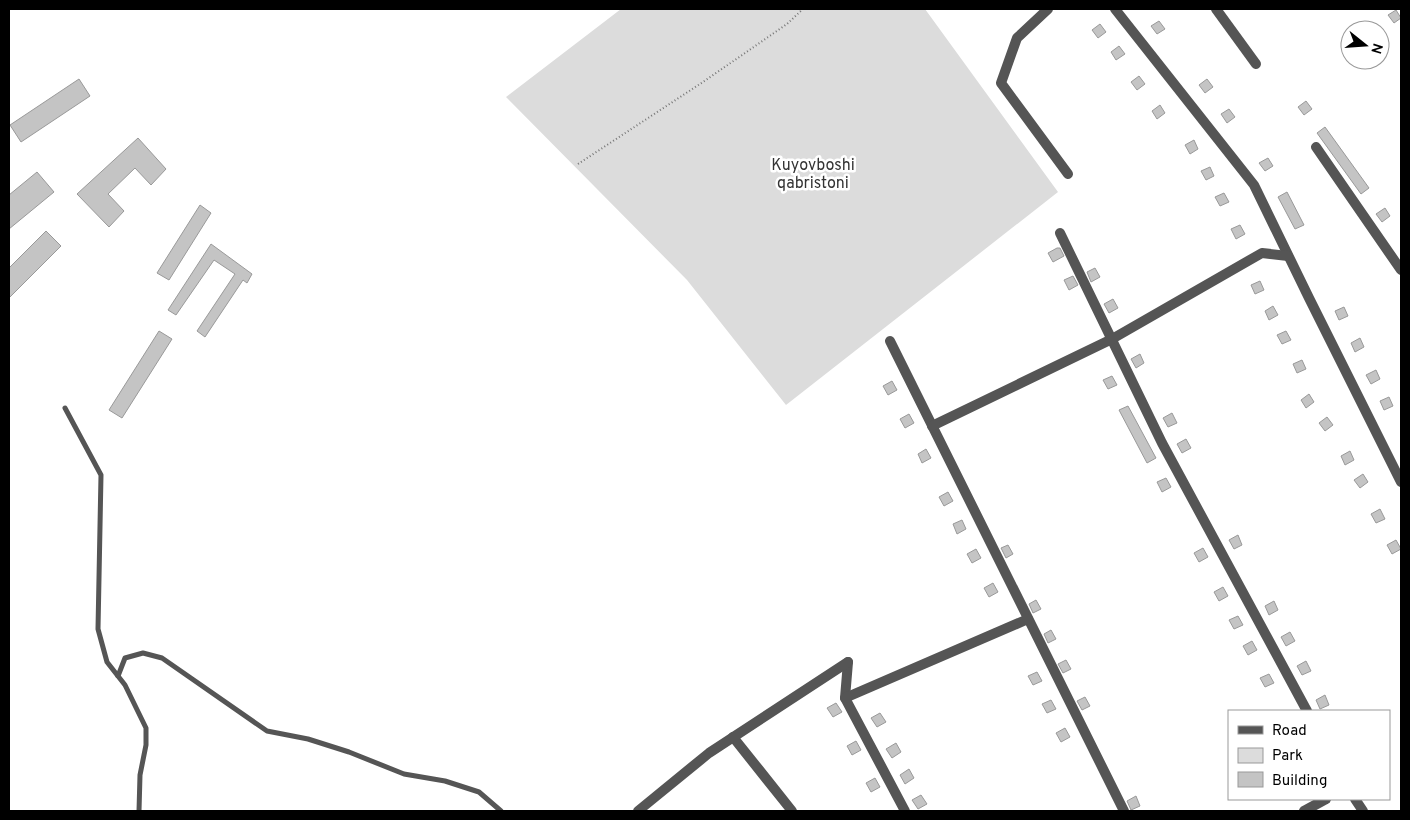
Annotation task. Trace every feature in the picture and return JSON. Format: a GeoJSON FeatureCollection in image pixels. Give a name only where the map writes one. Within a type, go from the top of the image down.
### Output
{"type":"FeatureCollection","features":[{"type":"Feature","properties":{"kind":"street"},"geometry":{"type":"LineString","coordinates":[[1048,9],[1017,38],[1001,83],[1068,174]]}},
{"type":"Feature","properties":{"kind":"street"},"geometry":{"type":"LineString","coordinates":[[1115,9],[1254,185],[1401,482]]}},
{"type":"Feature","properties":{"kind":"street"},"geometry":{"type":"LineString","coordinates":[[1216,9],[1256,64]]}},
{"type":"Feature","properties":{"kind":"street"},"geometry":{"type":"LineString","coordinates":[[1316,147],[1401,270]]}},
{"type":"Feature","properties":{"kind":"street"},"geometry":{"type":"LineString","coordinates":[[1060,233],[1162,443],[1306,710]]}},
{"type":"Feature","properties":{"kind":"street"},"geometry":{"type":"LineString","coordinates":[[932,426],[1112,339],[1262,253],[1288,256]]}},
{"type":"Feature","properties":{"kind":"street"},"geometry":{"type":"LineString","coordinates":[[890,341],[1124,811]]}},
{"type":"Feature","properties":{"kind":"street"},"geometry":{"type":"LineString","coordinates":[[845,698],[1028,619]]}},
{"type":"Feature","properties":{"kind":"street"},"geometry":{"type":"LineString","coordinates":[[638,811],[709,753],[848,662],[845,698],[905,811]]}},
{"type":"Feature","properties":{"kind":"street"},"geometry":{"type":"LineString","coordinates":[[733,737],[792,811]]}},
{"type":"Feature","properties":{"kind":"street"},"geometry":{"type":"LineString","coordinates":[[1304,811],[1324,800]]}},
{"type":"Feature","properties":{"kind":"street"},"geometry":{"type":"LineString","coordinates":[[1356,800],[1363,811]]}},
{"type":"Feature","properties":{"kind":"lane"},"geometry":{"type":"LineString","coordinates":[[65,408],[101,475],[98,629],[107,662],[125,685],[146,728],[146,746],[140,775],[139,811]]}},
{"type":"Feature","properties":{"kind":"lane"},"geometry":{"type":"LineString","coordinates":[[118,676],[125,658],[143,653],[162,658],[267,731],[308,739],[349,752],[404,774],[445,781],[479,792],[501,811]]}},
{"type":"Feature","properties":{"kind":"path"},"geometry":{"type":"LineString","coordinates":[[578,164],[787,24],[802,9]]}},
{"type":"Feature","properties":{"kind":"green space","name":"Kuyovboshi qabristoni"},"geometry":{"type":"Polygon","coordinates":[[[621,9],[925,9],[1058,192],[786,405],[687,280],[506,97],[621,9]]]}},
{"type":"Feature","properties":{"kind":"building"},"geometry":{"type":"Polygon","coordinates":[[[1396,10],[1401,18],[1394,23],[1388,15],[1396,10]]]}},
{"type":"Feature","properties":{"kind":"building"},"geometry":{"type":"Polygon","coordinates":[[[1159,21],[1165,29],[1157,34],[1151,26],[1159,21]]]}},
{"type":"Feature","properties":{"kind":"building"},"geometry":{"type":"Polygon","coordinates":[[[1100,24],[1106,32],[1098,38],[1092,30],[1100,24]]]}},
{"type":"Feature","properties":{"kind":"building"},"geometry":{"type":"Polygon","coordinates":[[[1119,46],[1125,54],[1116,60],[1111,52],[1119,46]]]}},
{"type":"Feature","properties":{"kind":"building"},"geometry":{"type":"Polygon","coordinates":[[[1139,76],[1145,84],[1137,90],[1131,82],[1139,76]]]}},
{"type":"Feature","properties":{"kind":"building"},"geometry":{"type":"Polygon","coordinates":[[[79,79],[90,96],[21,142],[10,125],[79,79]]]}},
{"type":"Feature","properties":{"kind":"building"},"geometry":{"type":"Polygon","coordinates":[[[1207,79],[1213,87],[1205,93],[1199,85],[1207,79]]]}},
{"type":"Feature","properties":{"kind":"building"},"geometry":{"type":"Polygon","coordinates":[[[1306,101],[1312,109],[1304,115],[1298,107],[1306,101]]]}},
{"type":"Feature","properties":{"kind":"building"},"geometry":{"type":"Polygon","coordinates":[[[1160,105],[1165,113],[1157,119],[1152,111],[1160,105]]]}},
{"type":"Feature","properties":{"kind":"building"},"geometry":{"type":"Polygon","coordinates":[[[1229,109],[1235,117],[1227,123],[1221,114],[1229,109]]]}},
{"type":"Feature","properties":{"kind":"building"},"geometry":{"type":"Polygon","coordinates":[[[1325,127],[1369,188],[1361,194],[1317,133],[1325,127]]]}},
{"type":"Feature","properties":{"kind":"building"},"geometry":{"type":"Polygon","coordinates":[[[138,138],[166,169],[151,185],[135,168],[108,194],[124,211],[109,227],[77,194],[138,138]]]}},
{"type":"Feature","properties":{"kind":"building"},"geometry":{"type":"Polygon","coordinates":[[[1194,140],[1198,149],[1190,154],[1185,145],[1194,140]]]}},
{"type":"Feature","properties":{"kind":"building"},"geometry":{"type":"Polygon","coordinates":[[[1268,158],[1273,166],[1265,171],[1259,163],[1268,158]]]}},
{"type":"Feature","properties":{"kind":"building"},"geometry":{"type":"Polygon","coordinates":[[[1210,167],[1214,176],[1206,180],[1201,171],[1210,167]]]}},
{"type":"Feature","properties":{"kind":"building"},"geometry":{"type":"Polygon","coordinates":[[[37,172],[54,192],[9,229],[9,195],[37,172]]]}},
{"type":"Feature","properties":{"kind":"building"},"geometry":{"type":"Polygon","coordinates":[[[1287,192],[1304,225],[1295,229],[1278,197],[1287,192]]]}},
{"type":"Feature","properties":{"kind":"building"},"geometry":{"type":"Polygon","coordinates":[[[1224,193],[1229,202],[1220,206],[1215,197],[1224,193]]]}},
{"type":"Feature","properties":{"kind":"building"},"geometry":{"type":"Polygon","coordinates":[[[200,205],[211,213],[169,280],[157,273],[200,205]]]}},
{"type":"Feature","properties":{"kind":"building"},"geometry":{"type":"Polygon","coordinates":[[[1385,208],[1390,216],[1382,222],[1376,214],[1385,208]]]}},
{"type":"Feature","properties":{"kind":"building"},"geometry":{"type":"Polygon","coordinates":[[[1240,225],[1245,234],[1236,239],[1231,229],[1240,225]]]}},
{"type":"Feature","properties":{"kind":"building"},"geometry":{"type":"Polygon","coordinates":[[[46,231],[61,246],[9,298],[9,268],[46,231]]]}},
{"type":"Feature","properties":{"kind":"building"},"geometry":{"type":"Polygon","coordinates":[[[211,244],[252,274],[247,283],[243,280],[205,337],[197,331],[235,274],[214,260],[176,315],[168,310],[211,244]]]}},
{"type":"Feature","properties":{"kind":"building"},"geometry":{"type":"Polygon","coordinates":[[[1060,248],[1064,256],[1053,262],[1048,253],[1060,248]]]}},
{"type":"Feature","properties":{"kind":"building"},"geometry":{"type":"Polygon","coordinates":[[[1095,268],[1100,277],[1091,282],[1087,272],[1095,268]]]}},
{"type":"Feature","properties":{"kind":"building"},"geometry":{"type":"Polygon","coordinates":[[[1073,276],[1078,285],[1069,290],[1064,280],[1073,276]]]}},
{"type":"Feature","properties":{"kind":"building"},"geometry":{"type":"Polygon","coordinates":[[[1260,281],[1264,290],[1255,294],[1251,285],[1260,281]]]}},
{"type":"Feature","properties":{"kind":"building"},"geometry":{"type":"Polygon","coordinates":[[[1113,299],[1118,308],[1109,313],[1104,304],[1113,299]]]}},
{"type":"Feature","properties":{"kind":"building"},"geometry":{"type":"Polygon","coordinates":[[[1273,306],[1278,315],[1269,320],[1265,311],[1273,306]]]}},
{"type":"Feature","properties":{"kind":"building"},"geometry":{"type":"Polygon","coordinates":[[[1344,307],[1348,316],[1339,320],[1335,311],[1344,307]]]}},
{"type":"Feature","properties":{"kind":"building"},"geometry":{"type":"Polygon","coordinates":[[[159,331],[172,339],[122,418],[109,410],[159,331]]]}},
{"type":"Feature","properties":{"kind":"building"},"geometry":{"type":"Polygon","coordinates":[[[1286,331],[1291,340],[1282,344],[1277,335],[1286,331]]]}},
{"type":"Feature","properties":{"kind":"building"},"geometry":{"type":"Polygon","coordinates":[[[1360,338],[1364,347],[1355,352],[1351,343],[1360,338]]]}},
{"type":"Feature","properties":{"kind":"building"},"geometry":{"type":"Polygon","coordinates":[[[1140,354],[1144,363],[1136,368],[1131,359],[1140,354]]]}},
{"type":"Feature","properties":{"kind":"building"},"geometry":{"type":"Polygon","coordinates":[[[1302,360],[1306,369],[1297,373],[1293,364],[1302,360]]]}},
{"type":"Feature","properties":{"kind":"building"},"geometry":{"type":"Polygon","coordinates":[[[1376,370],[1380,379],[1371,384],[1366,375],[1376,370]]]}},
{"type":"Feature","properties":{"kind":"building"},"geometry":{"type":"Polygon","coordinates":[[[1112,376],[1117,385],[1108,389],[1103,380],[1112,376]]]}},
{"type":"Feature","properties":{"kind":"building"},"geometry":{"type":"Polygon","coordinates":[[[892,381],[897,390],[888,395],[883,386],[892,381]]]}},
{"type":"Feature","properties":{"kind":"building"},"geometry":{"type":"Polygon","coordinates":[[[1309,394],[1314,402],[1306,408],[1301,400],[1309,394]]]}},
{"type":"Feature","properties":{"kind":"building"},"geometry":{"type":"Polygon","coordinates":[[[1389,397],[1393,406],[1384,410],[1380,401],[1389,397]]]}},
{"type":"Feature","properties":{"kind":"building"},"geometry":{"type":"Polygon","coordinates":[[[1128,406],[1156,458],[1147,463],[1119,410],[1128,406]]]}},
{"type":"Feature","properties":{"kind":"building"},"geometry":{"type":"Polygon","coordinates":[[[1172,413],[1177,423],[1168,427],[1163,418],[1172,413]]]}},
{"type":"Feature","properties":{"kind":"building"},"geometry":{"type":"Polygon","coordinates":[[[909,414],[914,423],[905,428],[900,419],[909,414]]]}},
{"type":"Feature","properties":{"kind":"building"},"geometry":{"type":"Polygon","coordinates":[[[1327,417],[1333,425],[1325,431],[1319,423],[1327,417]]]}},
{"type":"Feature","properties":{"kind":"building"},"geometry":{"type":"Polygon","coordinates":[[[1186,439],[1191,448],[1182,453],[1177,444],[1186,439]]]}},
{"type":"Feature","properties":{"kind":"building"},"geometry":{"type":"Polygon","coordinates":[[[926,449],[931,458],[922,463],[918,454],[926,449]]]}},
{"type":"Feature","properties":{"kind":"building"},"geometry":{"type":"Polygon","coordinates":[[[1350,451],[1354,460],[1345,465],[1341,456],[1350,451]]]}},
{"type":"Feature","properties":{"kind":"building"},"geometry":{"type":"Polygon","coordinates":[[[1363,474],[1368,482],[1360,488],[1354,480],[1363,474]]]}},
{"type":"Feature","properties":{"kind":"building"},"geometry":{"type":"Polygon","coordinates":[[[1166,478],[1171,487],[1162,492],[1157,482],[1166,478]]]}},
{"type":"Feature","properties":{"kind":"building"},"geometry":{"type":"Polygon","coordinates":[[[948,492],[953,501],[944,506],[939,497],[948,492]]]}},
{"type":"Feature","properties":{"kind":"building"},"geometry":{"type":"Polygon","coordinates":[[[1380,509],[1385,519],[1376,523],[1371,514],[1380,509]]]}},
{"type":"Feature","properties":{"kind":"building"},"geometry":{"type":"Polygon","coordinates":[[[962,520],[966,529],[957,534],[953,524],[962,520]]]}},
{"type":"Feature","properties":{"kind":"building"},"geometry":{"type":"Polygon","coordinates":[[[1238,535],[1242,545],[1234,549],[1229,540],[1238,535]]]}},
{"type":"Feature","properties":{"kind":"building"},"geometry":{"type":"Polygon","coordinates":[[[1396,540],[1401,549],[1392,554],[1387,545],[1396,540]]]}},
{"type":"Feature","properties":{"kind":"building"},"geometry":{"type":"Polygon","coordinates":[[[1008,545],[1013,554],[1006,558],[1001,548],[1008,545]]]}},
{"type":"Feature","properties":{"kind":"building"},"geometry":{"type":"Polygon","coordinates":[[[1203,548],[1208,557],[1199,562],[1194,553],[1203,548]]]}},
{"type":"Feature","properties":{"kind":"building"},"geometry":{"type":"Polygon","coordinates":[[[976,549],[981,558],[972,563],[967,554],[976,549]]]}},
{"type":"Feature","properties":{"kind":"building"},"geometry":{"type":"Polygon","coordinates":[[[993,583],[998,592],[989,597],[984,588],[993,583]]]}},
{"type":"Feature","properties":{"kind":"building"},"geometry":{"type":"Polygon","coordinates":[[[1223,587],[1228,596],[1219,601],[1214,592],[1223,587]]]}},
{"type":"Feature","properties":{"kind":"building"},"geometry":{"type":"Polygon","coordinates":[[[1036,600],[1041,609],[1033,613],[1029,604],[1036,600]]]}},
{"type":"Feature","properties":{"kind":"building"},"geometry":{"type":"Polygon","coordinates":[[[1274,601],[1278,610],[1269,615],[1265,606],[1274,601]]]}},
{"type":"Feature","properties":{"kind":"building"},"geometry":{"type":"Polygon","coordinates":[[[1238,616],[1243,625],[1234,629],[1229,620],[1238,616]]]}},
{"type":"Feature","properties":{"kind":"building"},"geometry":{"type":"Polygon","coordinates":[[[1051,630],[1056,639],[1048,643],[1044,634],[1051,630]]]}},
{"type":"Feature","properties":{"kind":"building"},"geometry":{"type":"Polygon","coordinates":[[[1290,632],[1295,641],[1286,646],[1281,637],[1290,632]]]}},
{"type":"Feature","properties":{"kind":"building"},"geometry":{"type":"Polygon","coordinates":[[[1252,641],[1257,650],[1248,655],[1243,646],[1252,641]]]}},
{"type":"Feature","properties":{"kind":"building"},"geometry":{"type":"Polygon","coordinates":[[[1066,660],[1071,669],[1063,673],[1058,664],[1066,660]]]}},
{"type":"Feature","properties":{"kind":"building"},"geometry":{"type":"Polygon","coordinates":[[[1306,661],[1311,671],[1302,675],[1297,666],[1306,661]]]}},
{"type":"Feature","properties":{"kind":"building"},"geometry":{"type":"Polygon","coordinates":[[[1037,672],[1042,681],[1033,685],[1028,676],[1037,672]]]}},
{"type":"Feature","properties":{"kind":"building"},"geometry":{"type":"Polygon","coordinates":[[[1269,674],[1274,683],[1265,687],[1260,678],[1269,674]]]}},
{"type":"Feature","properties":{"kind":"building"},"geometry":{"type":"Polygon","coordinates":[[[1325,695],[1329,705],[1320,709],[1316,700],[1325,695]]]}},
{"type":"Feature","properties":{"kind":"building"},"geometry":{"type":"Polygon","coordinates":[[[1085,697],[1090,706],[1082,710],[1077,701],[1085,697]]]}},
{"type":"Feature","properties":{"kind":"building"},"geometry":{"type":"Polygon","coordinates":[[[1051,700],[1056,709],[1047,713],[1042,704],[1051,700]]]}},
{"type":"Feature","properties":{"kind":"building"},"geometry":{"type":"Polygon","coordinates":[[[836,703],[842,712],[833,717],[827,708],[836,703]]]}},
{"type":"Feature","properties":{"kind":"building"},"geometry":{"type":"Polygon","coordinates":[[[880,713],[886,722],[877,727],[871,718],[880,713]]]}},
{"type":"Feature","properties":{"kind":"building"},"geometry":{"type":"Polygon","coordinates":[[[1065,728],[1070,737],[1061,742],[1056,733],[1065,728]]]}},
{"type":"Feature","properties":{"kind":"building"},"geometry":{"type":"Polygon","coordinates":[[[856,741],[861,750],[852,755],[847,746],[856,741]]]}},
{"type":"Feature","properties":{"kind":"building"},"geometry":{"type":"Polygon","coordinates":[[[896,743],[901,752],[892,758],[886,749],[896,743]]]}},
{"type":"Feature","properties":{"kind":"building"},"geometry":{"type":"Polygon","coordinates":[[[909,769],[914,778],[905,784],[900,775],[909,769]]]}},
{"type":"Feature","properties":{"kind":"building"},"geometry":{"type":"Polygon","coordinates":[[[875,778],[880,787],[871,792],[866,783],[875,778]]]}},
{"type":"Feature","properties":{"kind":"building"},"geometry":{"type":"Polygon","coordinates":[[[921,795],[927,804],[918,809],[912,800],[921,795]]]}},
{"type":"Feature","properties":{"kind":"building"},"geometry":{"type":"Polygon","coordinates":[[[1136,796],[1140,806],[1131,810],[1127,801],[1136,796]]]}}]}
